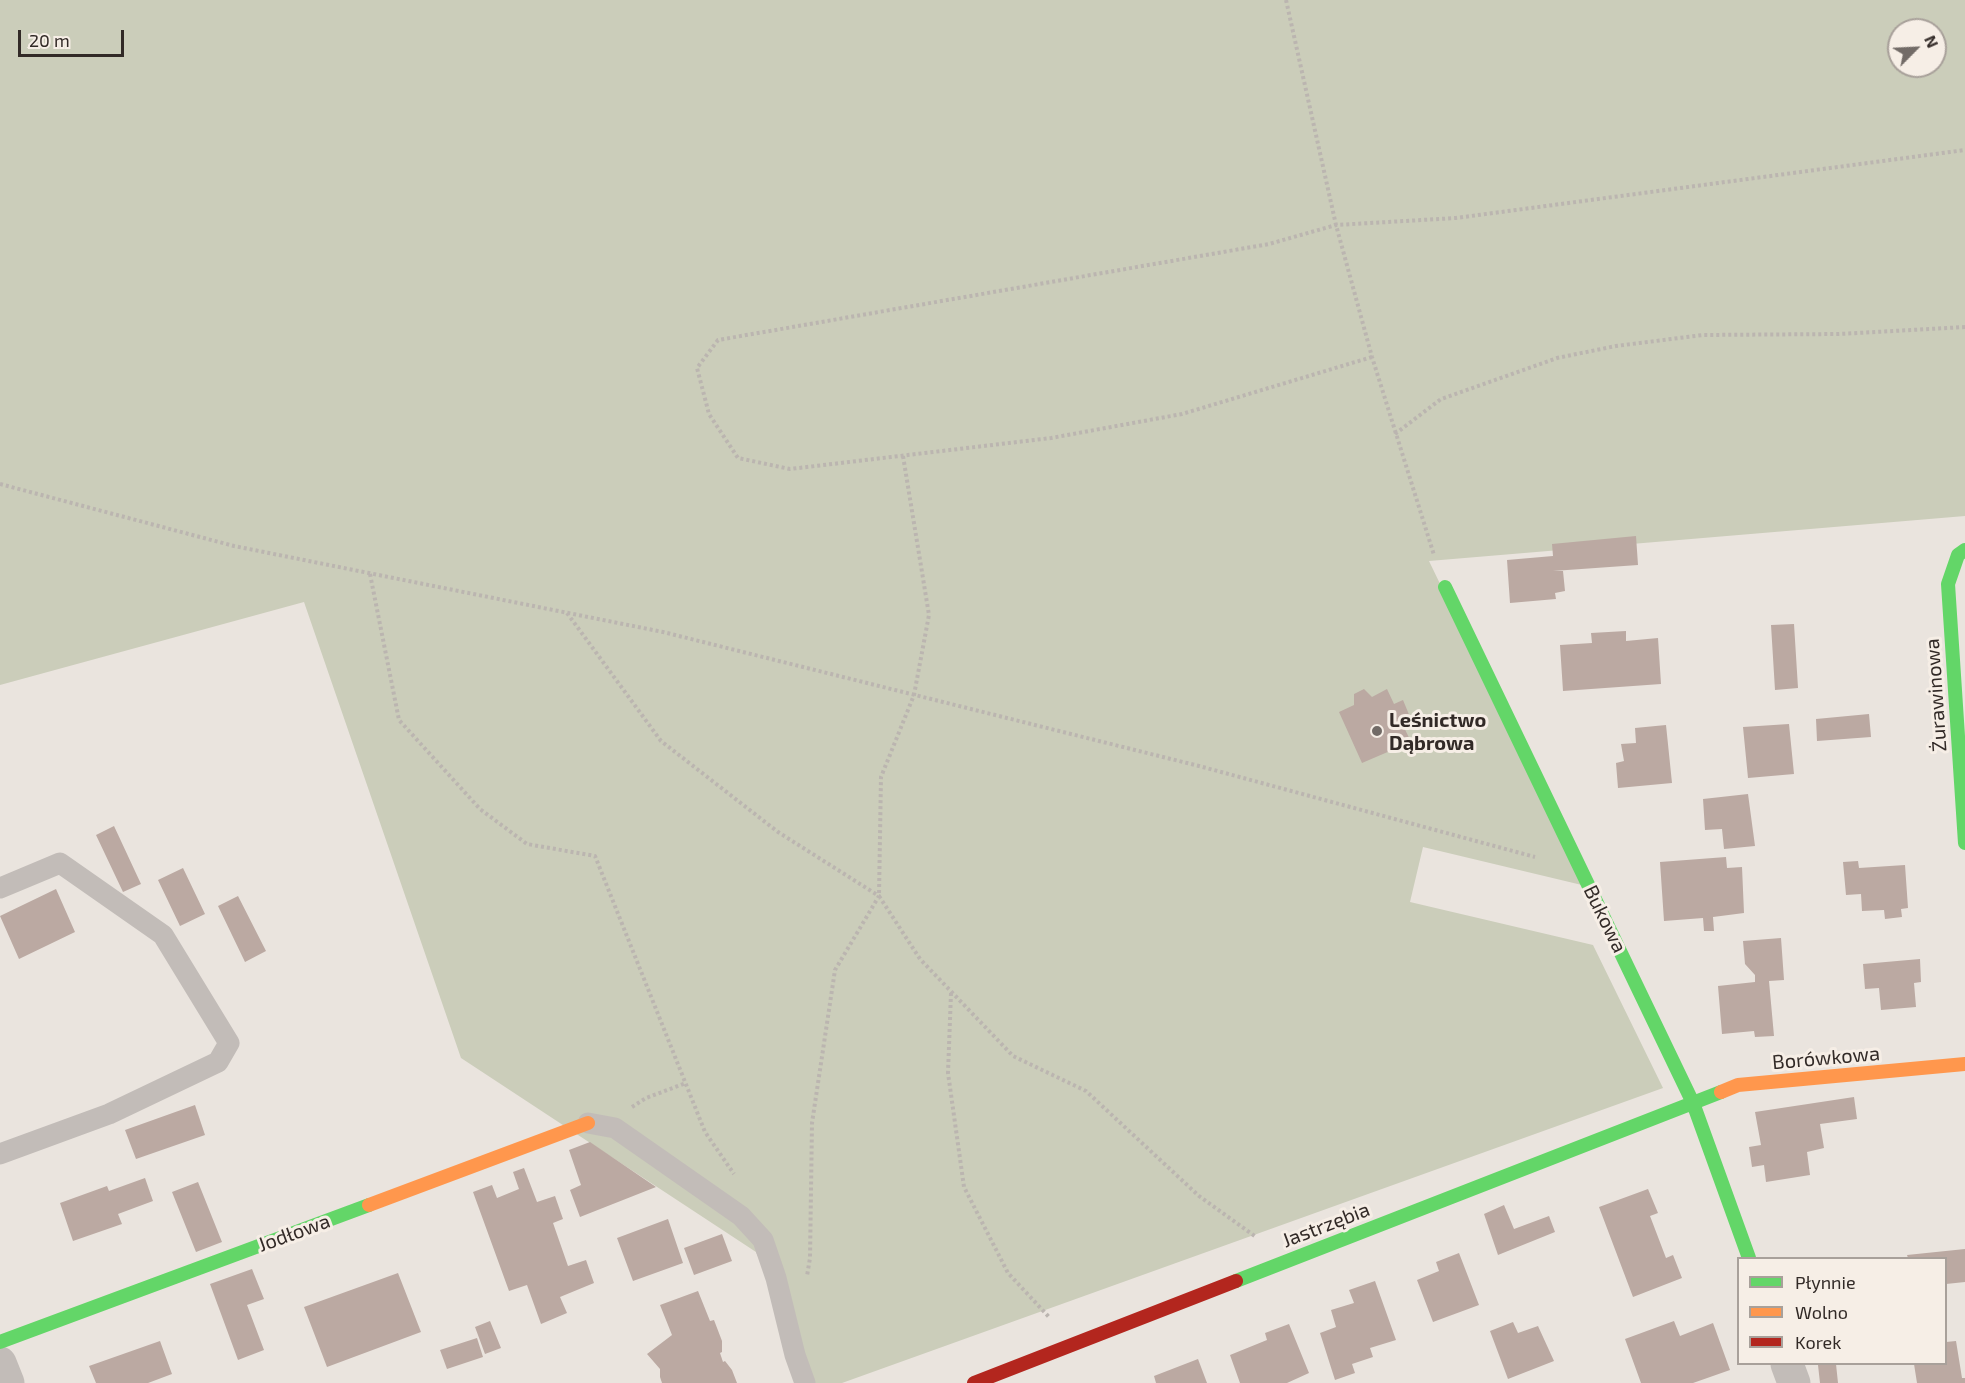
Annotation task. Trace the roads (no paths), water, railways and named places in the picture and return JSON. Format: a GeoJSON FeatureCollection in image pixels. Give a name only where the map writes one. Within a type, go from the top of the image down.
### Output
{"type":"FeatureCollection","features":[{"type":"Feature","properties":{"kind":"street","name":"Żurawinowa"},"geometry":{"type":"LineString","coordinates":[[1965,550],[1958,555],[1948,584],[1965,843]]}},
{"type":"Feature","properties":{"kind":"street","name":"Bukowa"},"geometry":{"type":"LineString","coordinates":[[1445,587],[1693,1103],[1749,1257]]}},
{"type":"Feature","properties":{"kind":"street","name":"Borówkowa"},"geometry":{"type":"LineString","coordinates":[[1693,1103],[1738,1085],[1965,1064]]}},
{"type":"Feature","properties":{"kind":"street","name":"Jastrzębia"},"geometry":{"type":"LineString","coordinates":[[974,1383],[1693,1103]]}},
{"type":"Feature","properties":{"kind":"street","name":"Jodłowa"},"geometry":{"type":"LineString","coordinates":[[0,1342],[595,1124]]}},
{"type":"Feature","properties":{"kind":"street"},"geometry":{"type":"LineString","coordinates":[[0,1363],[8,1383]]}},
{"type":"Feature","properties":{"kind":"street"},"geometry":{"type":"LineString","coordinates":[[1787,1365],[1794,1383]]}},
{"type":"Feature","properties":{"kind":"lane"},"geometry":{"type":"LineString","coordinates":[[0,888],[60,863],[163,935],[229,1043],[218,1062],[109,1114],[0,1154]]}},
{"type":"Feature","properties":{"kind":"lane"},"geometry":{"type":"LineString","coordinates":[[595,1124],[615,1128],[741,1216],[763,1240],[805,1383]]}},
{"type":"Feature","properties":{"kind":"place","name":"Leśnictwo Dąbrowa"},"geometry":{"type":"Point","coordinates":[1377,731]}}]}
